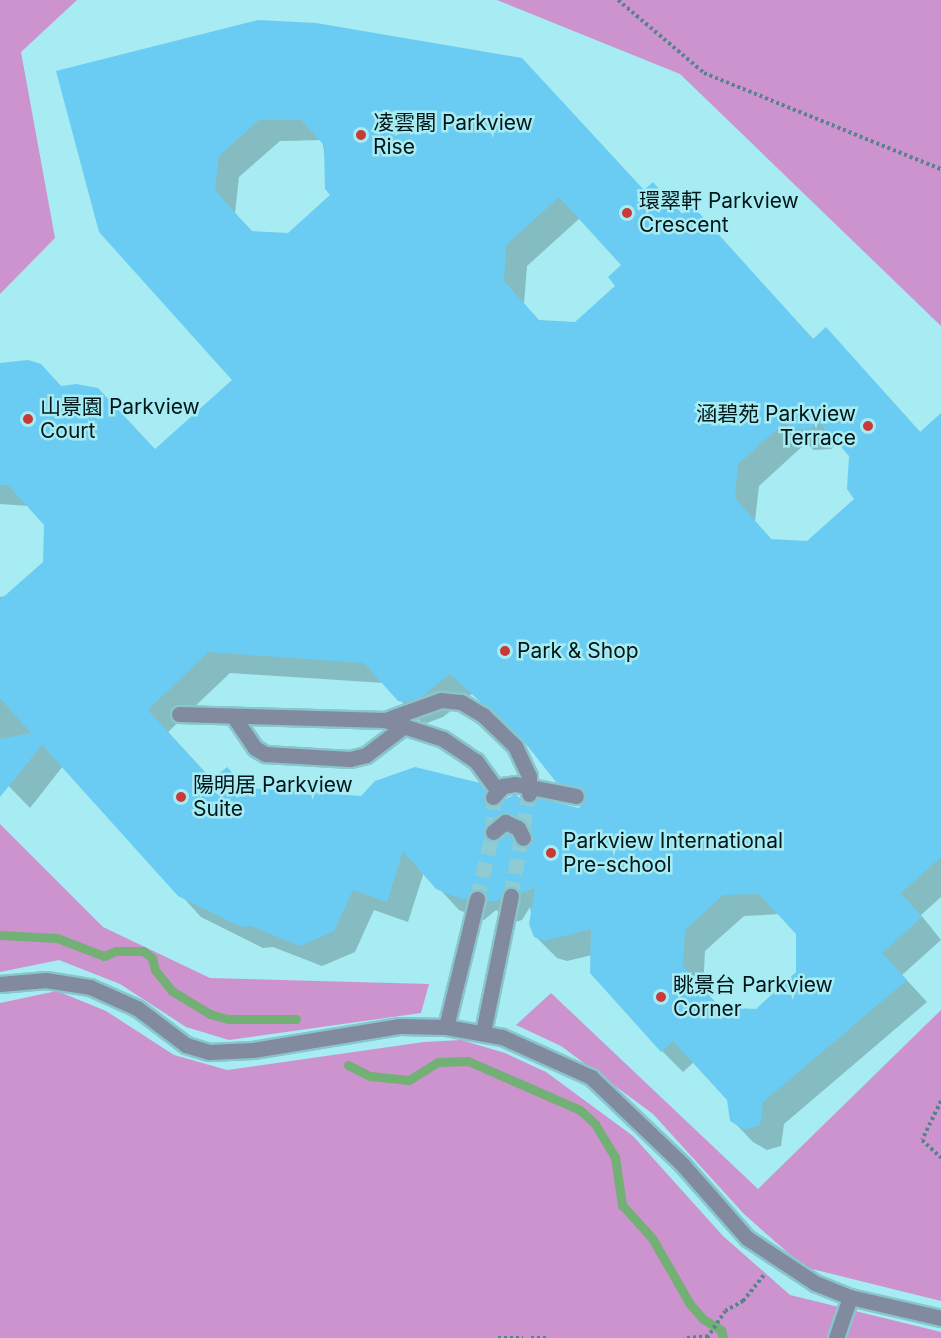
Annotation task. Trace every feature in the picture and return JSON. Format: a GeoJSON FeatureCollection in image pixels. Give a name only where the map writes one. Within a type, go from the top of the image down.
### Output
{"type":"FeatureCollection","features":[{"type":"Feature","properties":{"kind":"street"},"geometry":{"type":"LineString","coordinates":[[386,720],[441,700],[461,702],[483,715],[515,746],[529,776],[529,790]]}},
{"type":"Feature","properties":{"kind":"street"},"geometry":{"type":"LineString","coordinates":[[179,714],[386,720],[443,739],[468,755],[493,791],[503,786],[576,796]]}},
{"type":"Feature","properties":{"kind":"street"},"geometry":{"type":"LineString","coordinates":[[234,717],[255,748],[265,754],[350,759],[366,755],[404,726]]}},
{"type":"Feature","properties":{"kind":"street"},"geometry":{"type":"LineString","coordinates":[[493,832],[506,822],[518,828],[523,838]]}},
{"type":"Feature","properties":{"kind":"street"},"geometry":{"type":"LineString","coordinates":[[483,1032],[511,896]]}},
{"type":"Feature","properties":{"kind":"street"},"geometry":{"type":"LineString","coordinates":[[446,1027],[477,899]]}},
{"type":"Feature","properties":{"kind":"street"},"geometry":{"type":"LineString","coordinates":[[0,984],[46,980],[90,987],[137,1008],[186,1045],[209,1052],[236,1052],[400,1026],[446,1027],[502,1036],[591,1077],[682,1164],[747,1238],[815,1283],[850,1296],[941,1318]]}},
{"type":"Feature","properties":{"kind":"street"},"geometry":{"type":"LineString","coordinates":[[836,1338],[850,1296]]}},
{"type":"Feature","properties":{"kind":"path"},"geometry":{"type":"LineString","coordinates":[[618,0],[704,73],[941,169]]}},
{"type":"Feature","properties":{"kind":"path"},"geometry":{"type":"LineString","coordinates":[[941,1101],[922,1140],[941,1158]]}},
{"type":"Feature","properties":{"kind":"path"},"geometry":{"type":"LineString","coordinates":[[687,1338],[708,1337],[725,1311],[753,1292],[776,1257]]}},
{"type":"Feature","properties":{"kind":"path"},"geometry":{"type":"LineString","coordinates":[[498,1338],[523,1338]]}},
{"type":"Feature","properties":{"kind":"path"},"geometry":{"type":"LineString","coordinates":[[531,1338],[547,1338]]}},
{"type":"Feature","properties":{"kind":"shaded area"},"geometry":{"type":"Polygon","coordinates":[[[0,0],[77,0],[21,52],[55,238],[0,294],[0,0]]]}},
{"type":"Feature","properties":{"kind":"shaded area"},"geometry":{"type":"Polygon","coordinates":[[[497,0],[941,0],[941,326],[680,74],[497,0]]]}},
{"type":"Feature","properties":{"kind":"shaded area"},"geometry":{"type":"Polygon","coordinates":[[[0,824],[103,927],[210,978],[429,984],[421,1013],[229,1040],[186,1027],[120,984],[59,960],[0,972],[0,824]]]}},
{"type":"Feature","properties":{"kind":"shaded area"},"geometry":{"type":"Polygon","coordinates":[[[57,991],[106,1011],[174,1055],[227,1070],[424,1042],[461,1040],[505,1053],[546,1072],[633,1136],[723,1236],[790,1295],[941,1332],[941,1338],[0,1338],[0,1003],[57,991]]]}},
{"type":"Feature","properties":{"kind":"shaded area"},"geometry":{"type":"Polygon","coordinates":[[[551,993],[758,1189],[941,1010],[941,1301],[804,1267],[744,1214],[653,1114],[561,1046],[516,1025],[551,993]]]}},
{"type":"Feature","properties":{"kind":"building"},"geometry":{"type":"Polygon","coordinates":[[[258,20],[316,23],[522,58],[644,190],[653,182],[682,214],[692,205],[813,339],[826,327],[920,432],[941,413],[941,857],[901,893],[922,917],[882,953],[907,980],[763,1102],[760,1125],[745,1130],[730,1121],[727,1100],[673,1041],[661,1052],[590,973],[591,929],[544,941],[534,937],[529,924],[535,888],[520,893],[508,887],[500,899],[494,901],[487,901],[483,892],[475,890],[467,899],[461,899],[436,889],[403,851],[387,902],[353,890],[334,931],[300,946],[251,926],[241,927],[178,896],[42,745],[0,797],[0,739],[31,733],[0,698],[0,600],[43,562],[44,525],[8,485],[0,485],[0,363],[28,360],[41,364],[61,386],[76,384],[98,388],[155,449],[232,380],[99,232],[56,71],[258,20]],[[259,120],[219,156],[215,190],[251,231],[288,233],[330,195],[325,189],[324,145],[301,120],[259,120]],[[559,197],[506,245],[504,281],[539,320],[575,322],[615,286],[608,277],[621,265],[559,197]],[[818,421],[810,429],[791,429],[785,422],[738,464],[735,498],[771,539],[807,541],[854,499],[847,489],[849,456],[818,421]],[[208,652],[148,710],[212,780],[227,767],[246,788],[361,796],[375,781],[415,767],[480,783],[485,791],[484,801],[492,807],[515,794],[528,804],[538,798],[579,808],[585,798],[582,788],[556,782],[522,739],[450,674],[421,697],[405,702],[398,701],[364,663],[208,652]],[[503,813],[486,825],[485,838],[495,841],[507,833],[518,846],[528,846],[533,838],[527,824],[503,813]],[[759,894],[723,895],[685,930],[683,966],[719,1007],[756,1009],[796,972],[796,934],[759,894]]]}},
{"type":"Feature","properties":{"kind":"waterway"},"geometry":{"type":"LineString","coordinates":[[0,935],[57,938],[104,956],[116,951],[143,951],[152,958],[155,970],[172,991],[210,1014],[228,1019],[296,1019]]}},
{"type":"Feature","properties":{"kind":"waterway"},"geometry":{"type":"LineString","coordinates":[[348,1065],[370,1076],[409,1080],[438,1062],[468,1061],[580,1110],[595,1124],[615,1157],[622,1205],[652,1238],[690,1304],[703,1319],[721,1330],[723,1338]]}},
{"type":"Feature","properties":{"kind":"tunnel"},"geometry":{"type":"LineString","coordinates":[[477,899],[493,832],[494,786]]}},
{"type":"Feature","properties":{"kind":"tunnel"},"geometry":{"type":"LineString","coordinates":[[511,896],[529,794]]}},
{"type":"Feature","properties":{"kind":"place","name":"凌雲閣 Parkview Rise"},"geometry":{"type":"Point","coordinates":[361,135]}},
{"type":"Feature","properties":{"kind":"place","name":"環翠軒 Parkview Crescent"},"geometry":{"type":"Point","coordinates":[627,213]}},
{"type":"Feature","properties":{"kind":"place","name":"山景園 Parkview Court"},"geometry":{"type":"Point","coordinates":[28,419]}},
{"type":"Feature","properties":{"kind":"place","name":"涵碧苑 Parkview Terrace"},"geometry":{"type":"Point","coordinates":[868,426]}},
{"type":"Feature","properties":{"kind":"place","name":"Park & Shop"},"geometry":{"type":"Point","coordinates":[505,651]}},
{"type":"Feature","properties":{"kind":"place","name":"陽明居 Parkview Suite"},"geometry":{"type":"Point","coordinates":[181,797]}},
{"type":"Feature","properties":{"kind":"place","name":"Parkview International Pre-school"},"geometry":{"type":"Point","coordinates":[551,853]}},
{"type":"Feature","properties":{"kind":"place","name":"眺景台 Parkview Corner"},"geometry":{"type":"Point","coordinates":[661,997]}}]}
